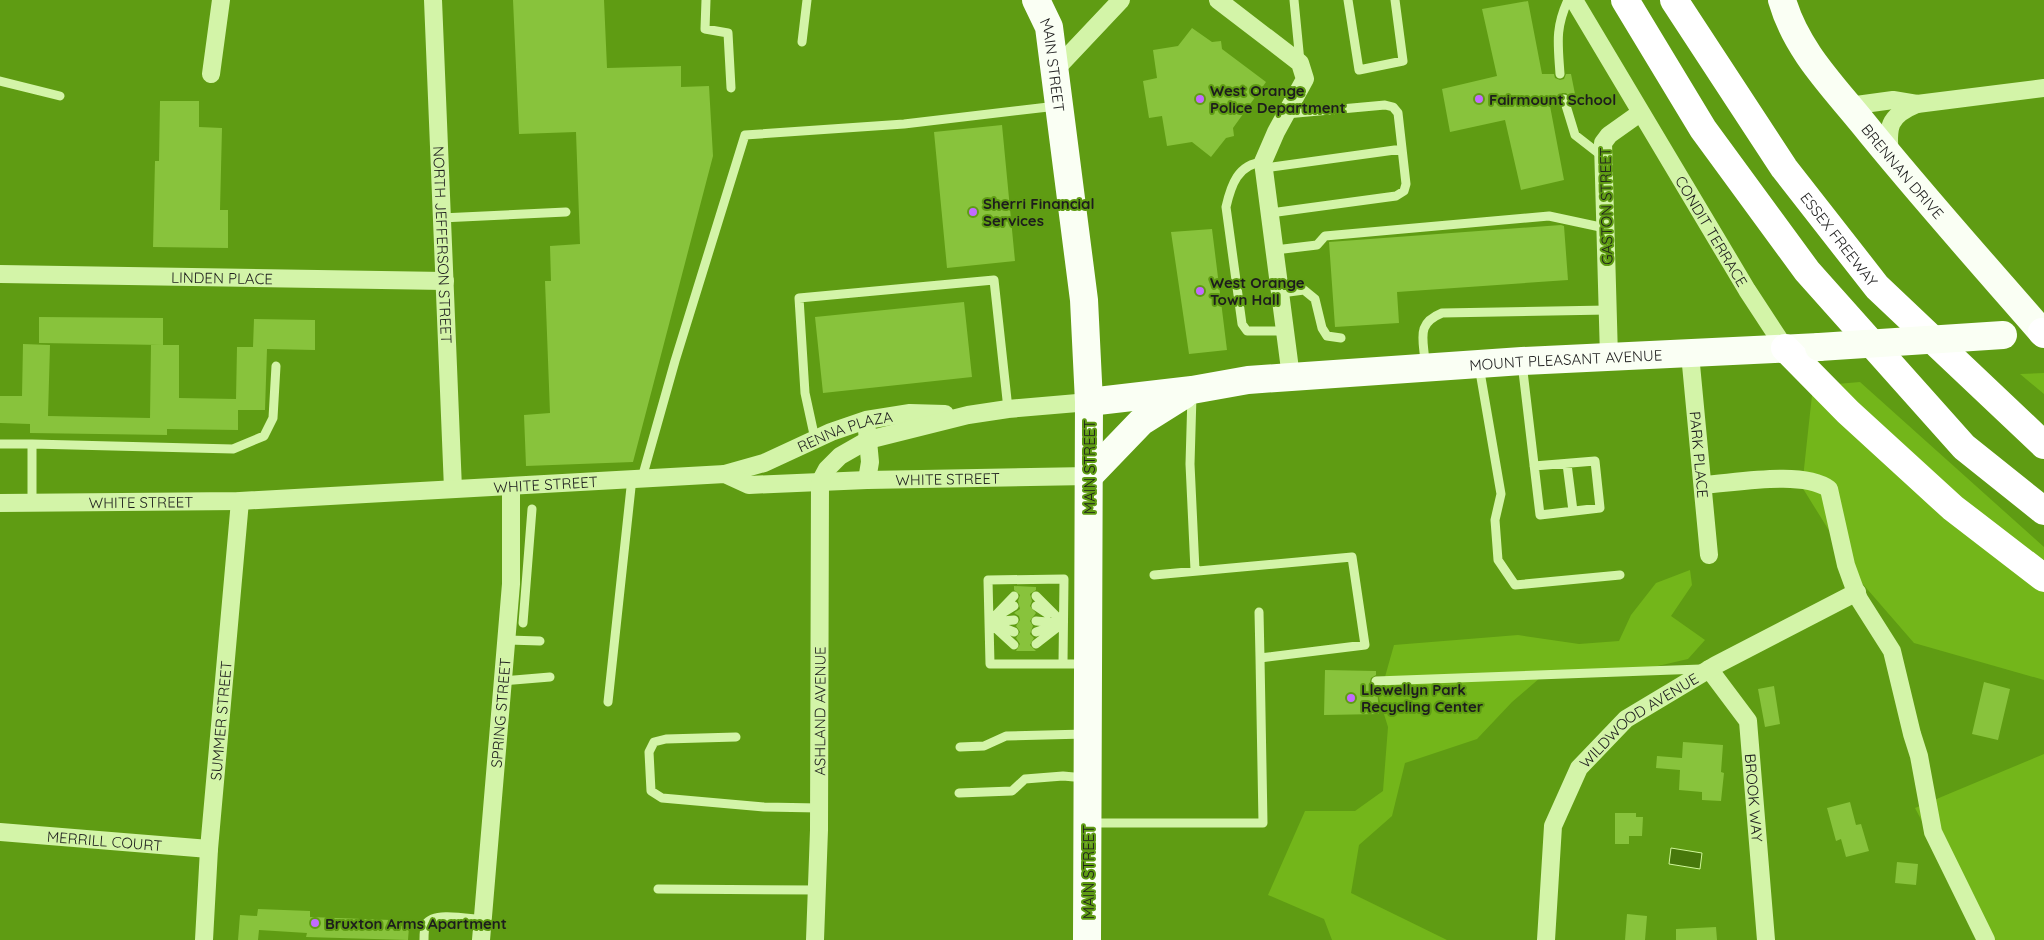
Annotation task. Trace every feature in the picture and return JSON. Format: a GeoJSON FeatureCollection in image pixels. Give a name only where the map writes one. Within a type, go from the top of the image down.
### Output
{"type":"FeatureCollection","features":[{"type":"Feature","properties":{"kind":"highway"},"geometry":{"type":"LineString","coordinates":[[1625,0],[1703,129],[1807,271],[1964,447],[2044,511]]}},
{"type":"Feature","properties":{"kind":"highway","name":"ESSEX FREEWAY"},"geometry":{"type":"LineString","coordinates":[[1674,0],[1784,168],[1877,287],[2044,445]]}},
{"type":"Feature","properties":{"kind":"highway"},"geometry":{"type":"LineString","coordinates":[[1785,348],[1848,412],[1953,508],[2044,578]]}},
{"type":"Feature","properties":{"kind":"main road","name":"MAIN STREET"},"geometry":{"type":"LineString","coordinates":[[1036,0],[1049,27],[1084,300],[1089,402],[1089,476],[1074,579],[1076,664],[1088,734],[1087,940]]}},
{"type":"Feature","properties":{"kind":"main road","name":"BRENNAN DRIVE"},"geometry":{"type":"LineString","coordinates":[[1782,0],[1786,13],[1803,48],[1891,158],[2043,333]]}},
{"type":"Feature","properties":{"kind":"main road","name":"MOUNT PLEASANT AVENUE"},"geometry":{"type":"LineString","coordinates":[[1089,402],[1192,390],[1248,380],[1425,367],[1819,347],[2043,333]]}},
{"type":"Feature","properties":{"kind":"main road"},"geometry":{"type":"LineString","coordinates":[[1089,476],[1140,422],[1192,390]]}},
{"type":"Feature","properties":{"kind":"street"},"geometry":{"type":"LineString","coordinates":[[211,74],[221,0]]}},
{"type":"Feature","properties":{"kind":"street","name":"NORTH JEFFERSON STREET"},"geometry":{"type":"LineString","coordinates":[[433,0],[453,489]]}},
{"type":"Feature","properties":{"kind":"street"},"geometry":{"type":"LineString","coordinates":[[1054,71],[1121,0]]}},
{"type":"Feature","properties":{"kind":"street"},"geometry":{"type":"LineString","coordinates":[[1218,0],[1300,63],[1305,79],[1286,114],[1264,165],[1291,377]]}},
{"type":"Feature","properties":{"kind":"street"},"geometry":{"type":"LineString","coordinates":[[1574,0],[1640,113]]}},
{"type":"Feature","properties":{"kind":"street"},"geometry":{"type":"LineString","coordinates":[[1891,158],[1888,136],[1897,114],[1903,109],[1917,104],[2044,88]]}},
{"type":"Feature","properties":{"kind":"street"},"geometry":{"type":"LineString","coordinates":[[1849,106],[1893,100],[1917,104]]}},
{"type":"Feature","properties":{"kind":"street","name":"GASTON STREET"},"geometry":{"type":"LineString","coordinates":[[1609,357],[1603,143],[1609,135],[1640,113]]}},
{"type":"Feature","properties":{"kind":"street","name":"CONDIT TERRACE"},"geometry":{"type":"LineString","coordinates":[[1640,113],[1747,290],[1785,348]]}},
{"type":"Feature","properties":{"kind":"street","name":"LINDEN PLACE"},"geometry":{"type":"LineString","coordinates":[[0,274],[444,281]]}},
{"type":"Feature","properties":{"kind":"street","name":"PARK PLACE"},"geometry":{"type":"LineString","coordinates":[[1690,354],[1709,555]]}},
{"type":"Feature","properties":{"kind":"street","name":"RENNA PLAZA"},"geometry":{"type":"LineString","coordinates":[[820,482],[827,469],[840,456],[868,440],[968,415],[1008,409],[1089,402]]}},
{"type":"Feature","properties":{"kind":"street","name":"RENNA PLAZA"},"geometry":{"type":"LineString","coordinates":[[725,474],[764,463],[815,439],[866,420],[910,413],[968,415]]}},
{"type":"Feature","properties":{"kind":"street"},"geometry":{"type":"LineString","coordinates":[[866,420],[870,462],[867,480]]}},
{"type":"Feature","properties":{"kind":"street","name":"WHITE STREET"},"geometry":{"type":"LineString","coordinates":[[0,503],[240,502],[725,474],[749,485],[867,480],[1089,476]]}},
{"type":"Feature","properties":{"kind":"street"},"geometry":{"type":"LineString","coordinates":[[1703,485],[1796,478],[1822,484],[1829,489],[1846,565],[1859,599],[1892,651],[1919,756],[1933,832],[1986,940]]}},
{"type":"Feature","properties":{"kind":"street","name":"ASHLAND AVENUE"},"geometry":{"type":"LineString","coordinates":[[816,940],[819,808],[820,482]]}},
{"type":"Feature","properties":{"kind":"street","name":"SPRING STREET"},"geometry":{"type":"LineString","coordinates":[[481,940],[506,640],[518,585],[511,486]]}},
{"type":"Feature","properties":{"kind":"street","name":"SUMMER STREET"},"geometry":{"type":"LineString","coordinates":[[204,940],[209,849],[240,502]]}},
{"type":"Feature","properties":{"kind":"street","name":"WILDWOOD AVENUE"},"geometry":{"type":"LineString","coordinates":[[1546,940],[1553,826],[1579,768],[1626,719],[1709,669],[1857,592]]}},
{"type":"Feature","properties":{"kind":"street","name":"BROOK WAY"},"geometry":{"type":"LineString","coordinates":[[1709,669],[1748,721],[1766,940]]}},
{"type":"Feature","properties":{"kind":"street","name":"MERRILL COURT"},"geometry":{"type":"LineString","coordinates":[[0,832],[209,849]]}},
{"type":"Feature","properties":{"kind":"lane"},"geometry":{"type":"LineString","coordinates":[[706,0],[705,29],[728,33],[731,88]]}},
{"type":"Feature","properties":{"kind":"lane"},"geometry":{"type":"LineString","coordinates":[[802,42],[807,0]]}},
{"type":"Feature","properties":{"kind":"lane"},"geometry":{"type":"LineString","coordinates":[[1294,0],[1300,63]]}},
{"type":"Feature","properties":{"kind":"lane"},"geometry":{"type":"LineString","coordinates":[[1348,0],[1359,70],[1403,61],[1395,0]]}},
{"type":"Feature","properties":{"kind":"lane"},"geometry":{"type":"LineString","coordinates":[[1560,74],[1558,30],[1561,15],[1568,0]]}},
{"type":"Feature","properties":{"kind":"lane"},"geometry":{"type":"LineString","coordinates":[[0,81],[60,96]]}},
{"type":"Feature","properties":{"kind":"lane"},"geometry":{"type":"LineString","coordinates":[[1564,99],[1575,136],[1602,156]]}},
{"type":"Feature","properties":{"kind":"lane"},"geometry":{"type":"LineString","coordinates":[[1270,213],[1396,196],[1404,191],[1406,184],[1398,113],[1394,107],[1385,105],[1286,114]]}},
{"type":"Feature","properties":{"kind":"lane"},"geometry":{"type":"LineString","coordinates":[[608,702],[637,478],[745,135],[904,124],[1058,106]]}},
{"type":"Feature","properties":{"kind":"lane"},"geometry":{"type":"LineString","coordinates":[[1286,331],[1247,331],[1242,324],[1226,207],[1229,192],[1242,169],[1252,163],[1264,165],[1402,149]]}},
{"type":"Feature","properties":{"kind":"lane"},"geometry":{"type":"LineString","coordinates":[[441,218],[566,212]]}},
{"type":"Feature","properties":{"kind":"lane"},"geometry":{"type":"LineString","coordinates":[[1275,250],[1317,245],[1325,236],[1549,216],[1605,228]]}},
{"type":"Feature","properties":{"kind":"lane"},"geometry":{"type":"LineString","coordinates":[[815,439],[805,393],[799,298],[994,280],[1008,409]]}},
{"type":"Feature","properties":{"kind":"lane"},"geometry":{"type":"LineString","coordinates":[[1281,293],[1304,290],[1315,299],[1322,328],[1328,336],[1341,338]]}},
{"type":"Feature","properties":{"kind":"lane"},"geometry":{"type":"LineString","coordinates":[[1425,367],[1423,327],[1429,318],[1442,314],[1608,310]]}},
{"type":"Feature","properties":{"kind":"lane"},"geometry":{"type":"LineString","coordinates":[[1522,361],[1534,466],[1540,515],[1600,508],[1595,461],[1534,466]]}},
{"type":"Feature","properties":{"kind":"lane"},"geometry":{"type":"LineString","coordinates":[[1479,364],[1501,494],[1495,520],[1498,560],[1515,585],[1620,575]]}},
{"type":"Feature","properties":{"kind":"lane"},"geometry":{"type":"LineString","coordinates":[[0,444],[233,449],[264,436],[273,418],[276,366]]}},
{"type":"Feature","properties":{"kind":"lane"},"geometry":{"type":"LineString","coordinates":[[1192,390],[1190,464],[1195,570]]}},
{"type":"Feature","properties":{"kind":"lane"},"geometry":{"type":"LineString","coordinates":[[32,444],[32,503]]}},
{"type":"Feature","properties":{"kind":"lane"},"geometry":{"type":"LineString","coordinates":[[1567,464],[1573,511]]}},
{"type":"Feature","properties":{"kind":"lane"},"geometry":{"type":"LineString","coordinates":[[523,623],[518,585],[532,509]]}},
{"type":"Feature","properties":{"kind":"lane"},"geometry":{"type":"LineString","coordinates":[[1154,575],[1352,556],[1365,645],[1260,658]]}},
{"type":"Feature","properties":{"kind":"lane"},"geometry":{"type":"LineString","coordinates":[[1074,579],[988,580],[990,664],[1076,664],[1064,623],[1064,579],[1074,579]]}},
{"type":"Feature","properties":{"kind":"lane"},"geometry":{"type":"LineString","coordinates":[[989,622],[1014,596]]}},
{"type":"Feature","properties":{"kind":"lane"},"geometry":{"type":"LineString","coordinates":[[1036,596],[1064,623]]}},
{"type":"Feature","properties":{"kind":"lane"},"geometry":{"type":"LineString","coordinates":[[989,622],[1014,606]]}},
{"type":"Feature","properties":{"kind":"lane"},"geometry":{"type":"LineString","coordinates":[[1036,606],[1064,623]]}},
{"type":"Feature","properties":{"kind":"lane"},"geometry":{"type":"LineString","coordinates":[[1088,823],[1263,823],[1259,612]]}},
{"type":"Feature","properties":{"kind":"lane"},"geometry":{"type":"LineString","coordinates":[[989,622],[1014,620]]}},
{"type":"Feature","properties":{"kind":"lane"},"geometry":{"type":"LineString","coordinates":[[1036,620],[1064,623]]}},
{"type":"Feature","properties":{"kind":"lane"},"geometry":{"type":"LineString","coordinates":[[989,622],[1014,632]]}},
{"type":"Feature","properties":{"kind":"lane"},"geometry":{"type":"LineString","coordinates":[[989,622],[1014,645]]}},
{"type":"Feature","properties":{"kind":"lane"},"geometry":{"type":"LineString","coordinates":[[1036,632],[1064,623]]}},
{"type":"Feature","properties":{"kind":"lane"},"geometry":{"type":"LineString","coordinates":[[1036,644],[1064,623]]}},
{"type":"Feature","properties":{"kind":"lane"},"geometry":{"type":"LineString","coordinates":[[506,640],[540,641]]}},
{"type":"Feature","properties":{"kind":"lane"},"geometry":{"type":"LineString","coordinates":[[1376,681],[1709,669]]}},
{"type":"Feature","properties":{"kind":"lane"},"geometry":{"type":"LineString","coordinates":[[502,681],[550,677]]}},
{"type":"Feature","properties":{"kind":"lane"},"geometry":{"type":"LineString","coordinates":[[960,747],[984,746],[1006,736],[1088,734]]}},
{"type":"Feature","properties":{"kind":"lane"},"geometry":{"type":"LineString","coordinates":[[736,738],[666,739],[654,742],[649,752],[651,791],[662,798],[764,807],[819,808]]}},
{"type":"Feature","properties":{"kind":"lane"},"geometry":{"type":"LineString","coordinates":[[959,793],[1012,791],[1025,779],[1063,776],[1088,778]]}},
{"type":"Feature","properties":{"kind":"lane"},"geometry":{"type":"LineString","coordinates":[[658,889],[817,890]]}},
{"type":"Feature","properties":{"kind":"lane"},"geometry":{"type":"LineString","coordinates":[[424,940],[425,925],[432,918],[483,920]]}},
{"type":"Feature","properties":{"kind":"shaded area"},"geometry":{"type":"Polygon","coordinates":[[[2044,373],[2044,394],[2020,374],[2044,373]]]}},
{"type":"Feature","properties":{"kind":"shaded area"},"geometry":{"type":"Polygon","coordinates":[[[1860,382],[2044,547],[2044,680],[1914,643],[1861,582],[1802,487],[1813,386],[1860,382]]]}},
{"type":"Feature","properties":{"kind":"shaded area"},"geometry":{"type":"Polygon","coordinates":[[[1690,570],[1692,585],[1671,616],[1705,640],[1688,659],[1632,672],[1541,677],[1512,702],[1477,739],[1405,763],[1392,816],[1359,845],[1351,893],[1447,940],[1332,940],[1324,919],[1268,895],[1305,811],[1355,811],[1383,791],[1388,727],[1379,698],[1394,645],[1518,635],[1579,644],[1619,641],[1631,615],[1656,583],[1690,570]]]}},
{"type":"Feature","properties":{"kind":"shaded area"},"geometry":{"type":"Polygon","coordinates":[[[2044,754],[2044,940],[1984,940],[1915,808],[2044,754]]]}},
{"type":"Feature","properties":{"kind":"shaded area"},"geometry":{"type":"Polygon","coordinates":[[[1671,848],[1702,853],[1700,869],[1669,864],[1671,848]]]}},
{"type":"Feature","properties":{"kind":"building"},"geometry":{"type":"Polygon","coordinates":[[[513,0],[604,0],[607,68],[681,66],[681,87],[709,86],[713,156],[633,462],[526,466],[524,415],[550,413],[545,281],[551,281],[550,246],[580,244],[576,132],[519,134],[513,0]]]}},
{"type":"Feature","properties":{"kind":"building"},"geometry":{"type":"Polygon","coordinates":[[[1528,1],[1542,74],[1554,74],[1555,78],[1560,80],[1564,79],[1566,74],[1571,74],[1575,94],[1569,96],[1566,93],[1562,93],[1558,97],[1558,102],[1550,106],[1564,180],[1521,190],[1505,120],[1450,132],[1442,89],[1497,76],[1482,9],[1528,1]]]}},
{"type":"Feature","properties":{"kind":"building","name":"West Orange Police Department"},"geometry":{"type":"Polygon","coordinates":[[[1192,28],[1212,42],[1221,41],[1222,49],[1266,82],[1233,128],[1234,136],[1226,138],[1211,157],[1192,142],[1167,146],[1162,116],[1149,118],[1143,81],[1157,78],[1153,50],[1178,46],[1192,28]]]}},
{"type":"Feature","properties":{"kind":"building"},"geometry":{"type":"Polygon","coordinates":[[[160,101],[199,101],[199,127],[222,128],[220,210],[228,210],[228,248],[153,247],[155,161],[159,161],[160,101]]]}},
{"type":"Feature","properties":{"kind":"building"},"geometry":{"type":"Polygon","coordinates":[[[1002,125],[1015,261],[947,268],[934,132],[1002,125]]]}},
{"type":"Feature","properties":{"kind":"building"},"geometry":{"type":"Polygon","coordinates":[[[1564,226],[1568,280],[1397,292],[1399,323],[1335,327],[1329,242],[1564,226]]]}},
{"type":"Feature","properties":{"kind":"building","name":"West Orange Town Hall"},"geometry":{"type":"Polygon","coordinates":[[[1212,229],[1227,350],[1189,354],[1171,232],[1212,229]]]}},
{"type":"Feature","properties":{"kind":"building"},"geometry":{"type":"Polygon","coordinates":[[[964,302],[972,377],[823,393],[815,317],[964,302]]]}},
{"type":"Feature","properties":{"kind":"building"},"geometry":{"type":"Polygon","coordinates":[[[39,317],[163,318],[163,345],[39,343],[39,317]]]}},
{"type":"Feature","properties":{"kind":"building"},"geometry":{"type":"Polygon","coordinates":[[[254,319],[315,320],[315,350],[267,349],[265,410],[238,410],[238,430],[167,429],[167,435],[30,433],[30,424],[0,423],[0,396],[22,396],[23,344],[50,345],[48,416],[150,418],[151,345],[179,345],[179,398],[236,399],[237,347],[253,347],[254,319]]]}},
{"type":"Feature","properties":{"kind":"building"},"geometry":{"type":"Polygon","coordinates":[[[1014,586],[1036,587],[1036,590],[1030,594],[1032,601],[1030,606],[1036,613],[1030,621],[1033,626],[1030,634],[1034,638],[1030,645],[1036,651],[1016,651],[1020,644],[1016,638],[1020,632],[1016,626],[1020,620],[1019,616],[1014,613],[1020,609],[1018,601],[1020,595],[1014,590],[1014,586]]]}},
{"type":"Feature","properties":{"kind":"building","name":"Llewellyn Park Recycling Center"},"geometry":{"type":"Polygon","coordinates":[[[1325,670],[1376,671],[1376,675],[1371,678],[1370,682],[1373,686],[1377,687],[1379,714],[1324,715],[1325,670]]]}},
{"type":"Feature","properties":{"kind":"building"},"geometry":{"type":"Polygon","coordinates":[[[1984,682],[2010,689],[1998,740],[1972,734],[1984,682]]]}},
{"type":"Feature","properties":{"kind":"building"},"geometry":{"type":"Polygon","coordinates":[[[1774,686],[1780,724],[1765,727],[1758,689],[1774,686]]]}},
{"type":"Feature","properties":{"kind":"building"},"geometry":{"type":"Polygon","coordinates":[[[1683,742],[1723,745],[1721,772],[1724,773],[1721,801],[1702,800],[1702,792],[1679,790],[1680,770],[1656,768],[1657,756],[1682,758],[1683,742]]]}},
{"type":"Feature","properties":{"kind":"building"},"geometry":{"type":"Polygon","coordinates":[[[1850,802],[1856,825],[1861,824],[1869,851],[1846,857],[1841,839],[1836,841],[1827,808],[1850,802]]]}},
{"type":"Feature","properties":{"kind":"building"},"geometry":{"type":"Polygon","coordinates":[[[1615,813],[1636,813],[1636,817],[1643,817],[1642,836],[1629,836],[1629,844],[1615,844],[1615,813]]]}},
{"type":"Feature","properties":{"kind":"building"},"geometry":{"type":"Polygon","coordinates":[[[1897,862],[1918,864],[1916,885],[1895,883],[1897,862]]]}},
{"type":"Feature","properties":{"kind":"building","name":"Bruxton Arms Apartment"},"geometry":{"type":"Polygon","coordinates":[[[258,909],[310,911],[310,917],[391,920],[391,925],[409,927],[408,940],[306,937],[307,933],[259,930],[258,940],[238,940],[240,915],[257,916],[258,909]]]}},
{"type":"Feature","properties":{"kind":"building"},"geometry":{"type":"Polygon","coordinates":[[[1627,914],[1647,916],[1645,940],[1625,940],[1627,914]]]}},
{"type":"Feature","properties":{"kind":"building"},"geometry":{"type":"Polygon","coordinates":[[[1716,927],[1717,940],[1676,940],[1676,929],[1716,927]]]}},
{"type":"Feature","properties":{"kind":"place","name":"West Orange Police Department"},"geometry":{"type":"Point","coordinates":[1200,99]}},
{"type":"Feature","properties":{"kind":"place","name":"Fairmount School"},"geometry":{"type":"Point","coordinates":[1479,99]}},
{"type":"Feature","properties":{"kind":"place","name":"Sherri Financial Services"},"geometry":{"type":"Point","coordinates":[973,212]}},
{"type":"Feature","properties":{"kind":"place","name":"West Orange Town Hall"},"geometry":{"type":"Point","coordinates":[1200,291]}},
{"type":"Feature","properties":{"kind":"place","name":"Llewellyn Park Recycling Center"},"geometry":{"type":"Point","coordinates":[1351,698]}},
{"type":"Feature","properties":{"kind":"place","name":"Bruxton Arms Apartment"},"geometry":{"type":"Point","coordinates":[315,923]}}]}
